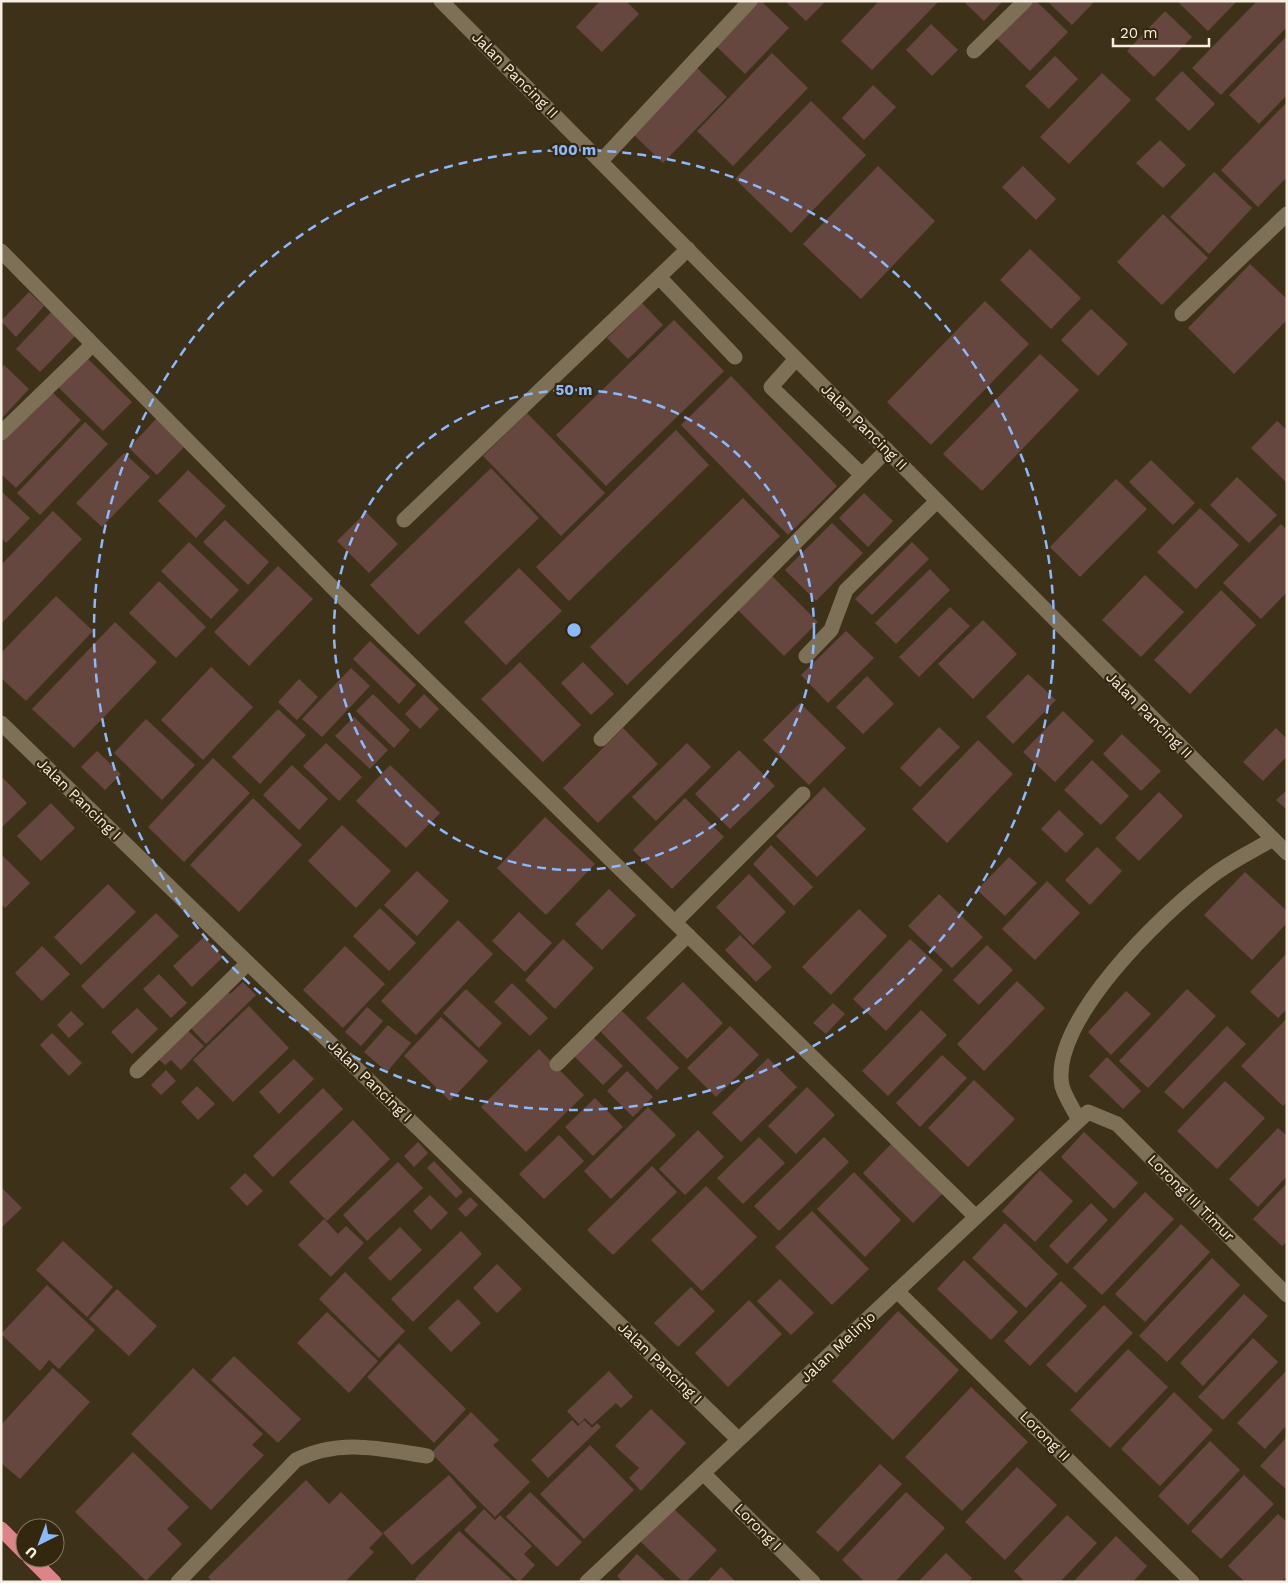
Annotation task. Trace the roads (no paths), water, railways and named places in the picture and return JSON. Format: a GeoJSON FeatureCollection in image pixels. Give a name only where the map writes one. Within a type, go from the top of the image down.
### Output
{"type":"FeatureCollection","features":[{"type":"Feature","properties":{"kind":"highway"},"geometry":{"type":"LineString","coordinates":[[1,1529],[15,1543]]}},
{"type":"Feature","properties":{"kind":"highway"},"geometry":{"type":"LineString","coordinates":[[40,1568],[54,1582]]}},
{"type":"Feature","properties":{"kind":"street","name":"Jalan Pancing II"},"geometry":{"type":"LineString","coordinates":[[441,1],[887,450],[936,502],[1287,853]]}},
{"type":"Feature","properties":{"kind":"street"},"geometry":{"type":"LineString","coordinates":[[601,161],[750,1]]}},
{"type":"Feature","properties":{"kind":"street"},"geometry":{"type":"LineString","coordinates":[[974,51],[1025,1]]}},
{"type":"Feature","properties":{"kind":"street"},"geometry":{"type":"LineString","coordinates":[[1182,314],[1287,214]]}},
{"type":"Feature","properties":{"kind":"street"},"geometry":{"type":"LineString","coordinates":[[404,520],[688,249]]}},
{"type":"Feature","properties":{"kind":"street"},"geometry":{"type":"LineString","coordinates":[[1,251],[335,590],[976,1217]]}},
{"type":"Feature","properties":{"kind":"street"},"geometry":{"type":"LineString","coordinates":[[659,277],[735,357]]}},
{"type":"Feature","properties":{"kind":"street"},"geometry":{"type":"LineString","coordinates":[[1,433],[92,345]]}},
{"type":"Feature","properties":{"kind":"street"},"geometry":{"type":"LineString","coordinates":[[796,359],[770,387],[862,476]]}},
{"type":"Feature","properties":{"kind":"street"},"geometry":{"type":"LineString","coordinates":[[601,739],[887,450]]}},
{"type":"Feature","properties":{"kind":"street"},"geometry":{"type":"LineString","coordinates":[[806,656],[831,630],[846,590],[936,502]]}},
{"type":"Feature","properties":{"kind":"street","name":"Jalan Pancing I"},"geometry":{"type":"LineString","coordinates":[[1,723],[738,1439]]}},
{"type":"Feature","properties":{"kind":"street"},"geometry":{"type":"LineString","coordinates":[[675,922],[803,794]]}},
{"type":"Feature","properties":{"kind":"street"},"geometry":{"type":"LineString","coordinates":[[1083,1116],[1062,1086],[1064,1053],[1076,1022],[1113,972],[1164,917],[1209,878],[1273,839]]}},
{"type":"Feature","properties":{"kind":"street"},"geometry":{"type":"LineString","coordinates":[[557,1064],[688,935]]}},
{"type":"Feature","properties":{"kind":"street"},"geometry":{"type":"LineString","coordinates":[[137,1071],[248,963]]}},
{"type":"Feature","properties":{"kind":"street","name":"Jalan Melinjo"},"geometry":{"type":"LineString","coordinates":[[587,1582],[1083,1116]]}},
{"type":"Feature","properties":{"kind":"street","name":"Lorong III Timur"},"geometry":{"type":"LineString","coordinates":[[1083,1116],[1117,1124],[1287,1295]]}},
{"type":"Feature","properties":{"kind":"street","name":"Lorong II"},"geometry":{"type":"LineString","coordinates":[[897,1291],[1192,1582]]}},
{"type":"Feature","properties":{"kind":"street"},"geometry":{"type":"LineString","coordinates":[[178,1582],[296,1460],[308,1454],[345,1446],[427,1456]]}},
{"type":"Feature","properties":{"kind":"street","name":"Lorong I"},"geometry":{"type":"LineString","coordinates":[[703,1473],[813,1582]]}}]}
